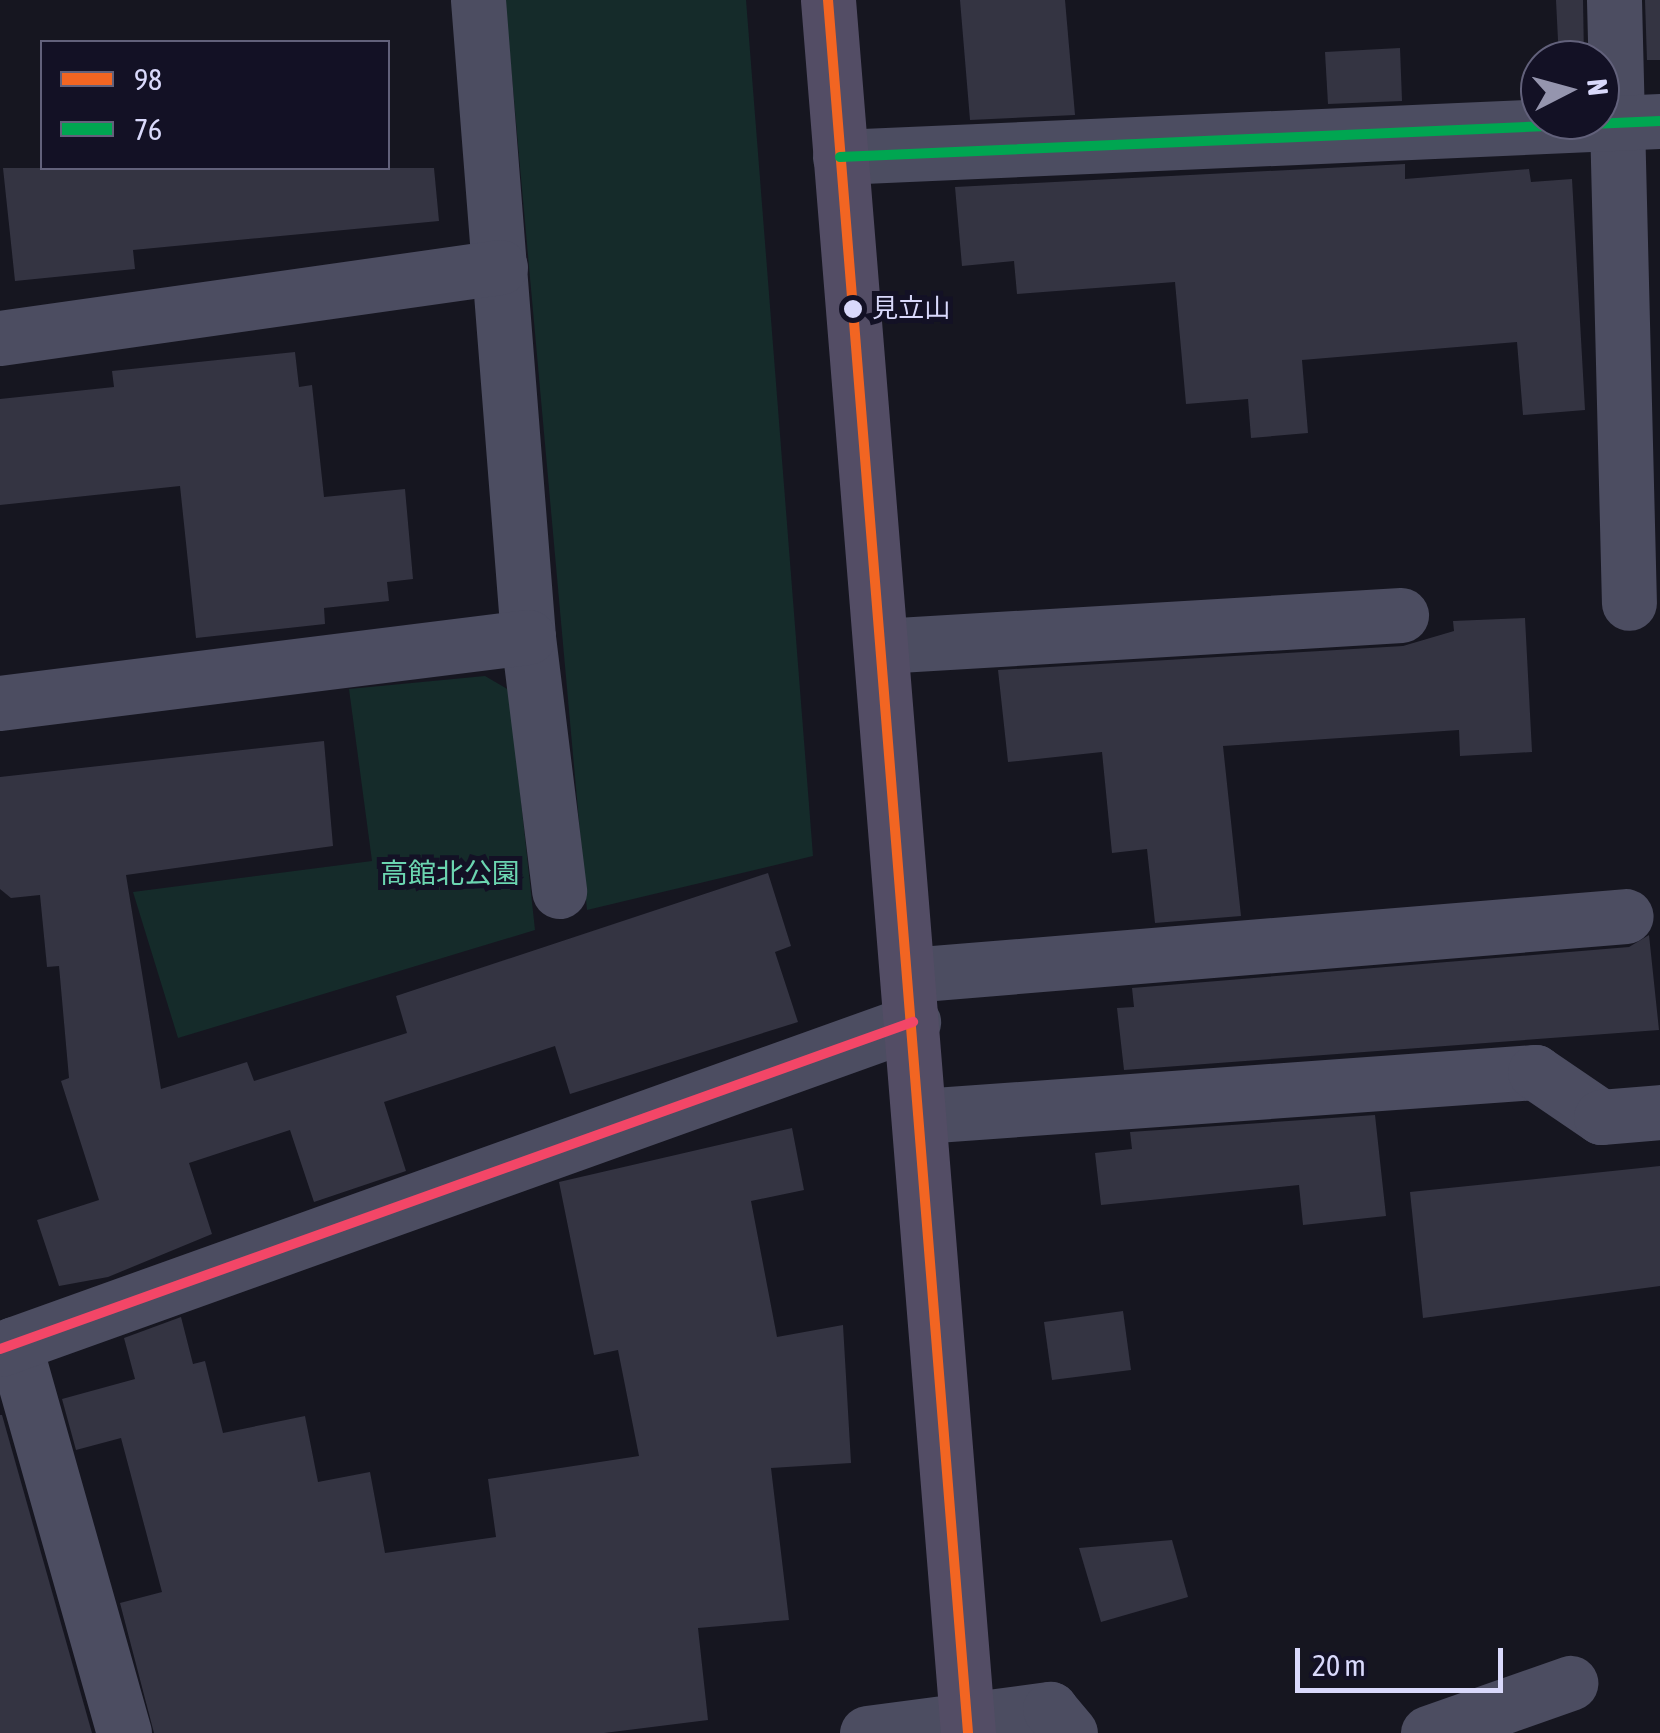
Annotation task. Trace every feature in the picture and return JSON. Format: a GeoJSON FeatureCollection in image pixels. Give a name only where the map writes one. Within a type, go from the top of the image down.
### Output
{"type":"FeatureCollection","features":[{"type":"Feature","properties":{"kind":"main road"},"geometry":{"type":"LineString","coordinates":[[828,0],[921,1116],[967,1724]]}},
{"type":"Feature","properties":{"kind":"street"},"geometry":{"type":"LineString","coordinates":[[478,0],[528,636],[560,891]]}},
{"type":"Feature","properties":{"kind":"street"},"geometry":{"type":"LineString","coordinates":[[1614,0],[1641,123],[1630,603]]}},
{"type":"Feature","properties":{"kind":"street"},"geometry":{"type":"LineString","coordinates":[[840,157],[1641,123]]}},
{"type":"Feature","properties":{"kind":"street"},"geometry":{"type":"LineString","coordinates":[[0,338],[500,267]]}},
{"type":"Feature","properties":{"kind":"street"},"geometry":{"type":"LineString","coordinates":[[881,646],[1402,616]]}},
{"type":"Feature","properties":{"kind":"street"},"geometry":{"type":"LineString","coordinates":[[0,703],[528,636]]}},
{"type":"Feature","properties":{"kind":"street"},"geometry":{"type":"LineString","coordinates":[[124,1733],[7,1347],[911,998],[1626,916]]}},
{"type":"Feature","properties":{"kind":"street"},"geometry":{"type":"LineString","coordinates":[[921,1116],[1535,1072],[1601,1118],[1660,1112]]}},
{"type":"Feature","properties":{"kind":"street"},"geometry":{"type":"LineString","coordinates":[[1428,1733],[1570,1683]]}},
{"type":"Feature","properties":{"kind":"street"},"geometry":{"type":"LineString","coordinates":[[866,1733],[967,1724],[1050,1709],[1070,1733]]}},
{"type":"Feature","properties":{"kind":"green space"},"geometry":{"type":"Polygon","coordinates":[[[505,0],[746,0],[813,856],[587,910],[505,0]]]}},
{"type":"Feature","properties":{"kind":"green space","name":"高館北公園"},"geometry":{"type":"Polygon","coordinates":[[[485,676],[509,690],[535,930],[178,1038],[133,892],[372,861],[349,689],[485,676]]]}},
{"type":"Feature","properties":{"kind":"building"},"geometry":{"type":"Polygon","coordinates":[[[960,0],[1065,0],[1075,115],[970,120],[960,0]]]}},
{"type":"Feature","properties":{"kind":"building"},"geometry":{"type":"Polygon","coordinates":[[[1556,0],[1583,0],[1584,40],[1558,40],[1556,0]]]}},
{"type":"Feature","properties":{"kind":"building"},"geometry":{"type":"Polygon","coordinates":[[[1645,0],[1660,0],[1660,60],[1647,60],[1645,0]]]}},
{"type":"Feature","properties":{"kind":"building"},"geometry":{"type":"Polygon","coordinates":[[[1400,48],[1402,101],[1328,104],[1325,52],[1400,48]]]}},
{"type":"Feature","properties":{"kind":"building"},"geometry":{"type":"Polygon","coordinates":[[[1405,164],[1405,179],[1529,169],[1531,182],[1572,179],[1585,410],[1523,415],[1517,342],[1302,360],[1308,433],[1251,438],[1248,399],[1186,404],[1175,282],[1017,294],[1014,261],[962,266],[955,187],[1405,164]]]}},
{"type":"Feature","properties":{"kind":"building"},"geometry":{"type":"Polygon","coordinates":[[[3,168],[434,168],[439,221],[133,250],[135,269],[15,281],[3,168]]]}},
{"type":"Feature","properties":{"kind":"building"},"geometry":{"type":"Polygon","coordinates":[[[295,352],[299,387],[312,385],[324,497],[405,489],[413,579],[387,582],[389,601],[324,608],[325,624],[196,638],[180,486],[0,505],[0,399],[114,387],[112,371],[295,352]]]}},
{"type":"Feature","properties":{"kind":"building"},"geometry":{"type":"Polygon","coordinates":[[[1525,618],[1532,752],[1460,756],[1459,730],[1223,746],[1241,916],[1155,923],[1147,849],[1112,853],[1102,752],[1008,762],[998,670],[1403,646],[1454,631],[1453,621],[1525,618]]]}},
{"type":"Feature","properties":{"kind":"building"},"geometry":{"type":"Polygon","coordinates":[[[324,741],[333,846],[126,875],[161,1089],[247,1062],[254,1081],[407,1033],[396,996],[768,873],[791,946],[775,952],[798,1022],[570,1094],[555,1046],[384,1102],[406,1171],[314,1202],[290,1130],[189,1163],[212,1234],[108,1277],[59,1286],[37,1220],[99,1200],[61,1081],[69,1078],[59,966],[47,967],[40,895],[11,898],[0,889],[0,777],[324,741]]]}},
{"type":"Feature","properties":{"kind":"building"},"geometry":{"type":"Polygon","coordinates":[[[1649,935],[1659,1030],[1124,1070],[1117,1008],[1134,1007],[1132,988],[1629,947],[1649,935]]]}},
{"type":"Feature","properties":{"kind":"building"},"geometry":{"type":"Polygon","coordinates":[[[1375,1115],[1386,1216],[1303,1225],[1299,1185],[1101,1205],[1095,1153],[1132,1149],[1130,1132],[1375,1115]]]}},
{"type":"Feature","properties":{"kind":"building"},"geometry":{"type":"Polygon","coordinates":[[[792,1128],[804,1190],[751,1201],[777,1337],[843,1325],[851,1463],[771,1468],[789,1620],[698,1628],[708,1720],[604,1733],[154,1733],[120,1603],[162,1592],[121,1438],[76,1450],[62,1399],[135,1379],[124,1338],[181,1317],[193,1364],[205,1361],[223,1433],[305,1416],[318,1482],[370,1472],[385,1553],[496,1537],[488,1479],[639,1456],[618,1350],[594,1355],[559,1182],[792,1128]]]}},
{"type":"Feature","properties":{"kind":"building"},"geometry":{"type":"Polygon","coordinates":[[[1660,1166],[1660,1286],[1423,1318],[1410,1192],[1660,1166]]]}},
{"type":"Feature","properties":{"kind":"building"},"geometry":{"type":"Polygon","coordinates":[[[1123,1311],[1131,1370],[1052,1380],[1044,1322],[1123,1311]]]}},
{"type":"Feature","properties":{"kind":"building"},"geometry":{"type":"Polygon","coordinates":[[[2,1415],[92,1733],[0,1733],[2,1415]]]}},
{"type":"Feature","properties":{"kind":"building"},"geometry":{"type":"Polygon","coordinates":[[[1172,1540],[1188,1597],[1101,1622],[1079,1548],[1172,1540]]]}},
{"type":"Feature","properties":{"kind":"transit line","name":"98"},"geometry":{"type":"LineString","coordinates":[[828,0],[968,1733]]}},
{"type":"Feature","properties":{"kind":"transit line","name":"76"},"geometry":{"type":"LineString","coordinates":[[840,157],[1660,121]]}},
{"type":"Feature","properties":{"kind":"transit line"},"geometry":{"type":"LineString","coordinates":[[0,1349],[913,1022]]}},
{"type":"Feature","properties":{"kind":"place","name":"見立山"},"geometry":{"type":"Point","coordinates":[853,309]}}]}
